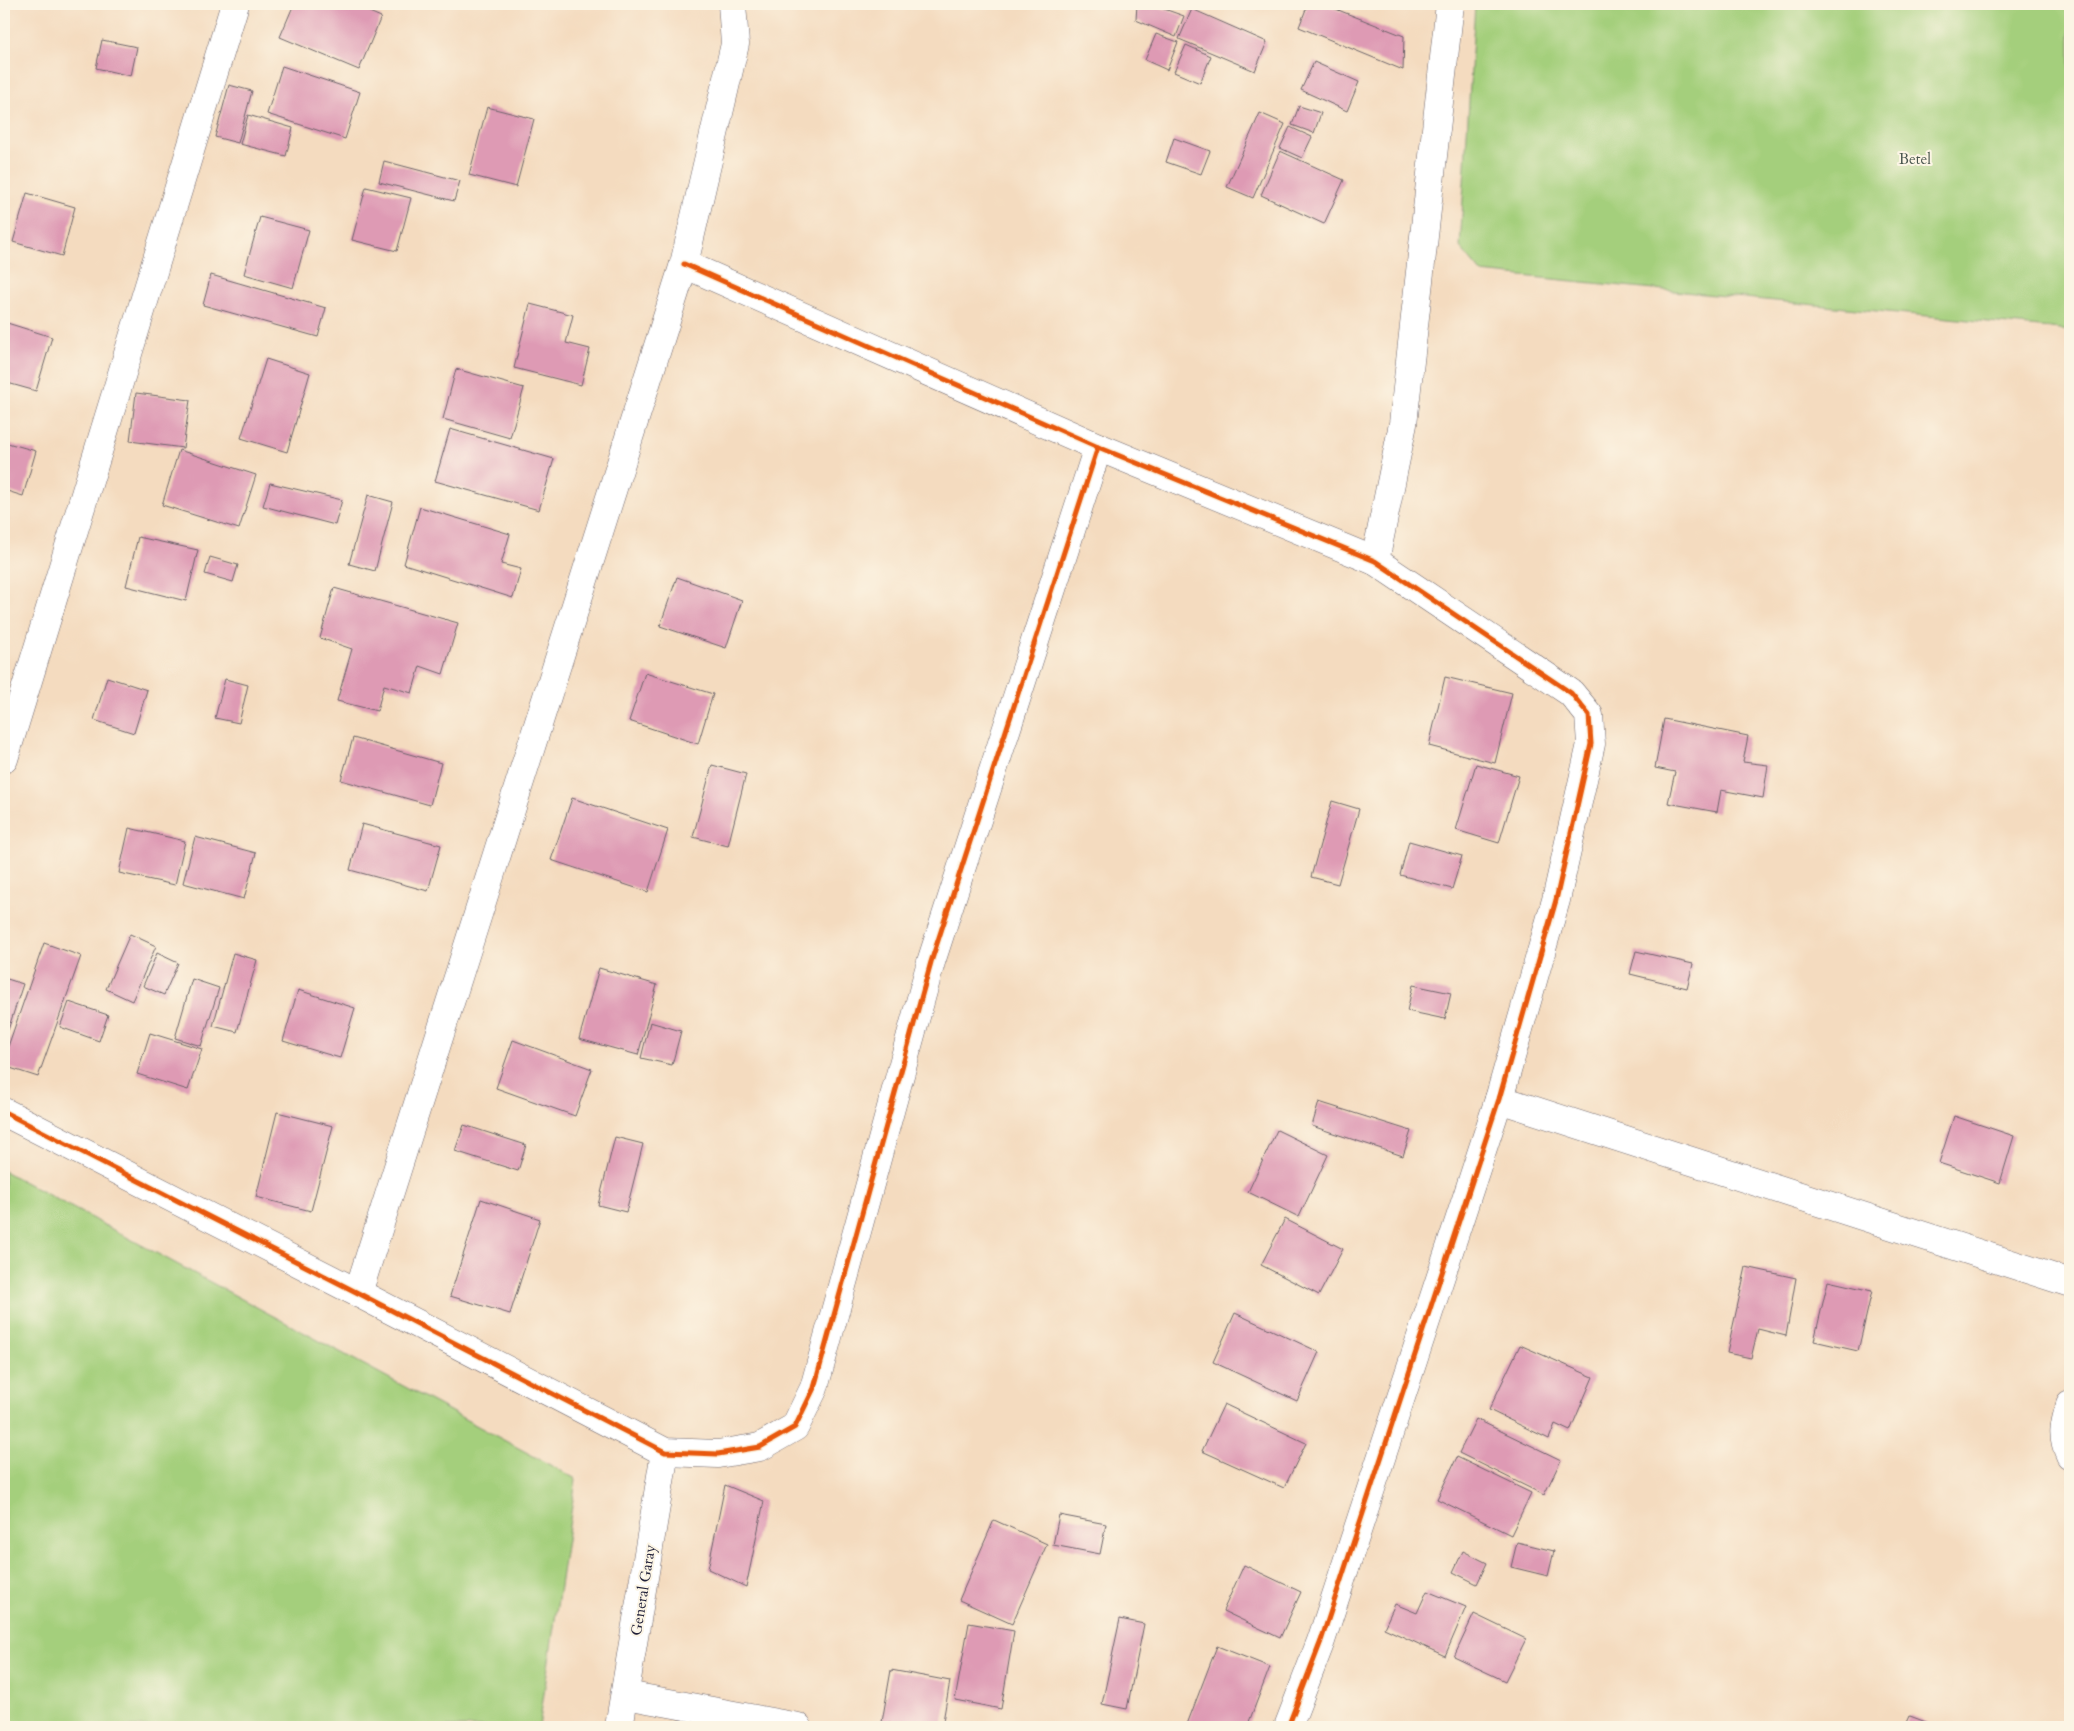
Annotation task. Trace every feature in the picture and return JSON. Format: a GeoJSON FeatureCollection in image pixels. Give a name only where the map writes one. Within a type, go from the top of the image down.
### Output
{"type":"FeatureCollection","features":[{"type":"Feature","properties":{"kind":"street"},"geometry":{"type":"LineString","coordinates":[[4,760],[235,4]]}},
{"type":"Feature","properties":{"kind":"street"},"geometry":{"type":"LineString","coordinates":[[358,1292],[684,264],[735,44],[732,4]]}},
{"type":"Feature","properties":{"kind":"street"},"geometry":{"type":"LineString","coordinates":[[1375,561],[1403,424],[1450,4]]}},
{"type":"Feature","properties":{"kind":"street"},"geometry":{"type":"LineString","coordinates":[[684,264],[1098,447],[1375,561],[1572,693],[1589,715],[1591,744],[1556,900],[1499,1098],[1322,1641],[1288,1727]]}},
{"type":"Feature","properties":{"kind":"street"},"geometry":{"type":"LineString","coordinates":[[4,1112],[358,1292],[665,1452],[718,1454],[760,1447],[795,1427],[814,1388],[931,962],[1098,447]]}},
{"type":"Feature","properties":{"kind":"street"},"geometry":{"type":"LineString","coordinates":[[1499,1098],[2070,1283]]}},
{"type":"Feature","properties":{"kind":"street"},"geometry":{"type":"LineString","coordinates":[[2070,1406],[2065,1420],[2064,1441],[2070,1455]]}},
{"type":"Feature","properties":{"kind":"street","name":"General Garay"},"geometry":{"type":"LineString","coordinates":[[619,1727],[626,1695],[665,1452]]}},
{"type":"Feature","properties":{"kind":"street"},"geometry":{"type":"LineString","coordinates":[[626,1695],[798,1727]]}},
{"type":"Feature","properties":{"kind":"green space","name":"Betel"},"geometry":{"type":"Polygon","coordinates":[[[1475,4],[2070,4],[2070,330],[1481,272],[1460,247],[1475,4]]]}},
{"type":"Feature","properties":{"kind":"green space"},"geometry":{"type":"Polygon","coordinates":[[[4,1171],[576,1479],[539,1727],[4,1727],[4,1171]]]}},
{"type":"Feature","properties":{"kind":"building"},"geometry":{"type":"Polygon","coordinates":[[[294,4],[351,4],[381,17],[359,70],[280,37],[294,4]]]}},
{"type":"Feature","properties":{"kind":"building"},"geometry":{"type":"Polygon","coordinates":[[[1137,4],[1150,4],[1184,16],[1176,37],[1136,20],[1137,4]]]}},
{"type":"Feature","properties":{"kind":"building"},"geometry":{"type":"Polygon","coordinates":[[[1308,4],[1323,4],[1404,36],[1403,70],[1299,27],[1308,4]]]}},
{"type":"Feature","properties":{"kind":"building"},"geometry":{"type":"Polygon","coordinates":[[[1192,9],[1267,42],[1255,71],[1179,39],[1192,9]]]}},
{"type":"Feature","properties":{"kind":"building"},"geometry":{"type":"Polygon","coordinates":[[[1156,34],[1178,42],[1167,70],[1145,60],[1156,34]]]}},
{"type":"Feature","properties":{"kind":"building"},"geometry":{"type":"Polygon","coordinates":[[[102,40],[137,47],[131,76],[96,68],[102,40]]]}},
{"type":"Feature","properties":{"kind":"building"},"geometry":{"type":"Polygon","coordinates":[[[1186,45],[1211,56],[1200,83],[1174,72],[1186,45]]]}},
{"type":"Feature","properties":{"kind":"building"},"geometry":{"type":"Polygon","coordinates":[[[1314,62],[1359,82],[1347,111],[1301,90],[1314,62]]]}},
{"type":"Feature","properties":{"kind":"building"},"geometry":{"type":"Polygon","coordinates":[[[282,66],[360,92],[345,139],[267,114],[282,66]]]}},
{"type":"Feature","properties":{"kind":"building"},"geometry":{"type":"Polygon","coordinates":[[[229,85],[252,91],[238,143],[215,137],[229,85]]]}},
{"type":"Feature","properties":{"kind":"building"},"geometry":{"type":"Polygon","coordinates":[[[1299,106],[1321,113],[1314,133],[1292,125],[1299,106]]]}},
{"type":"Feature","properties":{"kind":"building"},"geometry":{"type":"Polygon","coordinates":[[[487,107],[534,119],[516,187],[469,175],[487,107]]]}},
{"type":"Feature","properties":{"kind":"building"},"geometry":{"type":"Polygon","coordinates":[[[1260,113],[1285,124],[1253,198],[1227,187],[1260,113]]]}},
{"type":"Feature","properties":{"kind":"building"},"geometry":{"type":"Polygon","coordinates":[[[248,115],[293,128],[286,156],[240,144],[248,115]]]}},
{"type":"Feature","properties":{"kind":"building"},"geometry":{"type":"Polygon","coordinates":[[[1290,127],[1312,137],[1302,158],[1280,148],[1290,127]]]}},
{"type":"Feature","properties":{"kind":"building"},"geometry":{"type":"Polygon","coordinates":[[[1174,138],[1210,151],[1201,174],[1166,162],[1174,138]]]}},
{"type":"Feature","properties":{"kind":"building"},"geometry":{"type":"Polygon","coordinates":[[[1280,151],[1344,180],[1324,224],[1261,195],[1280,151]]]}},
{"type":"Feature","properties":{"kind":"building"},"geometry":{"type":"Polygon","coordinates":[[[384,161],[460,181],[454,201],[379,182],[384,161]]]}},
{"type":"Feature","properties":{"kind":"building"},"geometry":{"type":"Polygon","coordinates":[[[366,187],[411,198],[397,251],[352,240],[366,187]]]}},
{"type":"Feature","properties":{"kind":"building"},"geometry":{"type":"Polygon","coordinates":[[[27,193],[75,207],[62,256],[13,242],[27,193]]]}},
{"type":"Feature","properties":{"kind":"building"},"geometry":{"type":"Polygon","coordinates":[[[260,217],[309,230],[293,288],[244,274],[260,217]]]}},
{"type":"Feature","properties":{"kind":"building"},"geometry":{"type":"Polygon","coordinates":[[[211,275],[326,308],[318,337],[203,305],[211,275]]]}},
{"type":"Feature","properties":{"kind":"building"},"geometry":{"type":"Polygon","coordinates":[[[530,304],[573,315],[566,343],[590,349],[581,385],[514,368],[530,304]]]}},
{"type":"Feature","properties":{"kind":"building"},"geometry":{"type":"Polygon","coordinates":[[[4,322],[52,337],[36,391],[4,382],[4,322]]]}},
{"type":"Feature","properties":{"kind":"building"},"geometry":{"type":"Polygon","coordinates":[[[266,359],[310,373],[287,452],[241,438],[266,359]]]}},
{"type":"Feature","properties":{"kind":"building"},"geometry":{"type":"Polygon","coordinates":[[[456,369],[524,388],[510,438],[443,419],[456,369]]]}},
{"type":"Feature","properties":{"kind":"building"},"geometry":{"type":"Polygon","coordinates":[[[136,393],[190,400],[183,448],[130,441],[136,393]]]}},
{"type":"Feature","properties":{"kind":"building"},"geometry":{"type":"Polygon","coordinates":[[[450,429],[554,459],[539,510],[435,481],[450,429]]]}},
{"type":"Feature","properties":{"kind":"building"},"geometry":{"type":"Polygon","coordinates":[[[4,442],[36,451],[23,496],[4,490],[4,442]]]}},
{"type":"Feature","properties":{"kind":"building"},"geometry":{"type":"Polygon","coordinates":[[[179,450],[256,475],[239,529],[162,505],[179,450]]]}},
{"type":"Feature","properties":{"kind":"building"},"geometry":{"type":"Polygon","coordinates":[[[270,483],[342,500],[335,525],[263,506],[270,483]]]}},
{"type":"Feature","properties":{"kind":"building"},"geometry":{"type":"Polygon","coordinates":[[[368,495],[393,502],[375,571],[349,564],[368,495]]]}},
{"type":"Feature","properties":{"kind":"building"},"geometry":{"type":"Polygon","coordinates":[[[420,507],[510,534],[501,564],[521,569],[513,598],[404,564],[420,507]]]}},
{"type":"Feature","properties":{"kind":"building"},"geometry":{"type":"Polygon","coordinates":[[[4,516],[9,518],[5,540],[4,540],[4,516]]]}},
{"type":"Feature","properties":{"kind":"building"},"geometry":{"type":"Polygon","coordinates":[[[138,537],[198,550],[186,601],[126,586],[138,537]]]}},
{"type":"Feature","properties":{"kind":"building"},"geometry":{"type":"Polygon","coordinates":[[[210,557],[238,565],[233,582],[205,574],[210,557]]]}},
{"type":"Feature","properties":{"kind":"building"},"geometry":{"type":"Polygon","coordinates":[[[677,577],[742,600],[726,648],[660,626],[677,577]]]}},
{"type":"Feature","properties":{"kind":"building"},"geometry":{"type":"Polygon","coordinates":[[[334,588],[458,623],[443,674],[420,666],[412,693],[384,685],[377,711],[337,701],[352,649],[320,638],[334,588]]]}},
{"type":"Feature","properties":{"kind":"building"},"geometry":{"type":"Polygon","coordinates":[[[645,673],[713,694],[698,744],[629,721],[645,673]]]}},
{"type":"Feature","properties":{"kind":"building"},"geometry":{"type":"Polygon","coordinates":[[[107,677],[147,690],[134,733],[94,720],[107,677]]]}},
{"type":"Feature","properties":{"kind":"building"},"geometry":{"type":"Polygon","coordinates":[[[1445,677],[1512,693],[1495,763],[1429,746],[1445,677]]]}},
{"type":"Feature","properties":{"kind":"building"},"geometry":{"type":"Polygon","coordinates":[[[225,679],[248,685],[239,723],[215,718],[225,679]]]}},
{"type":"Feature","properties":{"kind":"building"},"geometry":{"type":"Polygon","coordinates":[[[1664,719],[1748,736],[1743,762],[1768,765],[1763,798],[1721,790],[1717,812],[1668,803],[1675,772],[1655,768],[1664,719]]]}},
{"type":"Feature","properties":{"kind":"building"},"geometry":{"type":"Polygon","coordinates":[[[353,738],[441,763],[430,805],[341,780],[353,738]]]}},
{"type":"Feature","properties":{"kind":"building"},"geometry":{"type":"Polygon","coordinates":[[[1476,764],[1519,776],[1499,843],[1456,830],[1476,764]]]}},
{"type":"Feature","properties":{"kind":"building"},"geometry":{"type":"Polygon","coordinates":[[[712,765],[746,774],[728,846],[693,837],[712,765]]]}},
{"type":"Feature","properties":{"kind":"building"},"geometry":{"type":"Polygon","coordinates":[[[572,798],[668,830],[648,892],[551,860],[572,798]]]}},
{"type":"Feature","properties":{"kind":"building"},"geometry":{"type":"Polygon","coordinates":[[[1332,801],[1359,809],[1338,884],[1311,877],[1332,801]]]}},
{"type":"Feature","properties":{"kind":"building"},"geometry":{"type":"Polygon","coordinates":[[[362,824],[441,845],[428,891],[350,870],[362,824]]]}},
{"type":"Feature","properties":{"kind":"building"},"geometry":{"type":"Polygon","coordinates":[[[129,828],[185,841],[175,885],[119,873],[129,828]]]}},
{"type":"Feature","properties":{"kind":"building"},"geometry":{"type":"Polygon","coordinates":[[[195,837],[256,853],[244,899],[183,883],[195,837]]]}},
{"type":"Feature","properties":{"kind":"building"},"geometry":{"type":"Polygon","coordinates":[[[1409,841],[1462,856],[1452,889],[1400,875],[1409,841]]]}},
{"type":"Feature","properties":{"kind":"building"},"geometry":{"type":"Polygon","coordinates":[[[130,934],[156,946],[132,1001],[106,989],[130,934]]]}},
{"type":"Feature","properties":{"kind":"building"},"geometry":{"type":"Polygon","coordinates":[[[44,943],[81,956],[38,1077],[4,1066],[4,1058],[44,943]]]}},
{"type":"Feature","properties":{"kind":"building"},"geometry":{"type":"Polygon","coordinates":[[[1636,951],[1693,964],[1687,988],[1630,974],[1636,951]]]}},
{"type":"Feature","properties":{"kind":"building"},"geometry":{"type":"Polygon","coordinates":[[[157,953],[178,963],[164,995],[143,986],[157,953]]]}},
{"type":"Feature","properties":{"kind":"building"},"geometry":{"type":"Polygon","coordinates":[[[233,953],[257,960],[237,1032],[213,1026],[233,953]]]}},
{"type":"Feature","properties":{"kind":"building"},"geometry":{"type":"Polygon","coordinates":[[[599,968],[657,985],[638,1055],[579,1039],[599,968]]]}},
{"type":"Feature","properties":{"kind":"building"},"geometry":{"type":"Polygon","coordinates":[[[4,978],[23,984],[8,1030],[4,1029],[4,978]]]}},
{"type":"Feature","properties":{"kind":"building"},"geometry":{"type":"Polygon","coordinates":[[[192,979],[219,988],[201,1046],[175,1038],[192,979]]]}},
{"type":"Feature","properties":{"kind":"building"},"geometry":{"type":"Polygon","coordinates":[[[1413,985],[1451,993],[1445,1019],[1407,1011],[1413,985]]]}},
{"type":"Feature","properties":{"kind":"building"},"geometry":{"type":"Polygon","coordinates":[[[298,990],[355,1008],[340,1058],[283,1041],[298,990]]]}},
{"type":"Feature","properties":{"kind":"building"},"geometry":{"type":"Polygon","coordinates":[[[69,1002],[108,1015],[99,1041],[60,1027],[69,1002]]]}},
{"type":"Feature","properties":{"kind":"building"},"geometry":{"type":"Polygon","coordinates":[[[650,1022],[681,1031],[672,1065],[641,1058],[650,1022]]]}},
{"type":"Feature","properties":{"kind":"building"},"geometry":{"type":"Polygon","coordinates":[[[150,1033],[202,1049],[188,1090],[137,1074],[150,1033]]]}},
{"type":"Feature","properties":{"kind":"building"},"geometry":{"type":"Polygon","coordinates":[[[513,1040],[592,1069],[575,1116],[496,1088],[513,1040]]]}},
{"type":"Feature","properties":{"kind":"building"},"geometry":{"type":"Polygon","coordinates":[[[1319,1102],[1411,1131],[1403,1156],[1312,1126],[1319,1102]]]}},
{"type":"Feature","properties":{"kind":"building"},"geometry":{"type":"Polygon","coordinates":[[[277,1112],[333,1126],[311,1211],[256,1197],[277,1112]]]}},
{"type":"Feature","properties":{"kind":"building"},"geometry":{"type":"Polygon","coordinates":[[[1954,1116],[2014,1136],[2000,1183],[1939,1163],[1954,1116]]]}},
{"type":"Feature","properties":{"kind":"building"},"geometry":{"type":"Polygon","coordinates":[[[464,1125],[526,1145],[518,1171],[455,1151],[464,1125]]]}},
{"type":"Feature","properties":{"kind":"building"},"geometry":{"type":"Polygon","coordinates":[[[1277,1130],[1328,1155],[1299,1217],[1248,1192],[1277,1130]]]}},
{"type":"Feature","properties":{"kind":"building"},"geometry":{"type":"Polygon","coordinates":[[[615,1137],[643,1144],[626,1212],[598,1205],[615,1137]]]}},
{"type":"Feature","properties":{"kind":"building"},"geometry":{"type":"Polygon","coordinates":[[[481,1199],[540,1219],[510,1314],[450,1296],[481,1199]]]}},
{"type":"Feature","properties":{"kind":"building"},"geometry":{"type":"Polygon","coordinates":[[[1285,1219],[1343,1249],[1319,1295],[1261,1265],[1285,1219]]]}},
{"type":"Feature","properties":{"kind":"building"},"geometry":{"type":"Polygon","coordinates":[[[1746,1267],[1796,1278],[1786,1336],[1758,1329],[1751,1358],[1727,1353],[1746,1267]]]}},
{"type":"Feature","properties":{"kind":"building"},"geometry":{"type":"Polygon","coordinates":[[[1828,1281],[1872,1291],[1858,1351],[1814,1341],[1828,1281]]]}},
{"type":"Feature","properties":{"kind":"building"},"geometry":{"type":"Polygon","coordinates":[[[1235,1313],[1319,1352],[1297,1401],[1213,1362],[1235,1313]]]}},
{"type":"Feature","properties":{"kind":"building"},"geometry":{"type":"Polygon","coordinates":[[[1520,1345],[1593,1377],[1570,1431],[1555,1424],[1549,1439],[1489,1410],[1520,1345]]]}},
{"type":"Feature","properties":{"kind":"building"},"geometry":{"type":"Polygon","coordinates":[[[1224,1404],[1306,1443],[1284,1488],[1202,1451],[1224,1404]]]}},
{"type":"Feature","properties":{"kind":"building"},"geometry":{"type":"Polygon","coordinates":[[[1476,1419],[1561,1460],[1544,1495],[1459,1453],[1476,1419]]]}},
{"type":"Feature","properties":{"kind":"building"},"geometry":{"type":"Polygon","coordinates":[[[1457,1457],[1531,1493],[1511,1535],[1437,1499],[1457,1457]]]}},
{"type":"Feature","properties":{"kind":"building"},"geometry":{"type":"Polygon","coordinates":[[[725,1485],[764,1501],[746,1587],[708,1569],[725,1485]]]}},
{"type":"Feature","properties":{"kind":"building"},"geometry":{"type":"Polygon","coordinates":[[[1059,1515],[1106,1524],[1100,1554],[1053,1545],[1059,1515]]]}},
{"type":"Feature","properties":{"kind":"building"},"geometry":{"type":"Polygon","coordinates":[[[994,1520],[1047,1544],[1012,1624],[959,1600],[994,1520]]]}},
{"type":"Feature","properties":{"kind":"building"},"geometry":{"type":"Polygon","coordinates":[[[1517,1542],[1554,1551],[1548,1576],[1511,1567],[1517,1542]]]}},
{"type":"Feature","properties":{"kind":"building"},"geometry":{"type":"Polygon","coordinates":[[[1463,1551],[1487,1563],[1477,1584],[1453,1572],[1463,1551]]]}},
{"type":"Feature","properties":{"kind":"building"},"geometry":{"type":"Polygon","coordinates":[[[1244,1565],[1301,1592],[1280,1638],[1223,1611],[1244,1565]]]}},
{"type":"Feature","properties":{"kind":"building"},"geometry":{"type":"Polygon","coordinates":[[[1427,1591],[1466,1607],[1445,1656],[1384,1628],[1395,1604],[1417,1613],[1427,1591]]]}},
{"type":"Feature","properties":{"kind":"building"},"geometry":{"type":"Polygon","coordinates":[[[1474,1614],[1526,1639],[1505,1681],[1454,1657],[1474,1614]]]}},
{"type":"Feature","properties":{"kind":"building"},"geometry":{"type":"Polygon","coordinates":[[[1120,1619],[1144,1624],[1127,1709],[1102,1704],[1120,1619]]]}},
{"type":"Feature","properties":{"kind":"building"},"geometry":{"type":"Polygon","coordinates":[[[969,1623],[1014,1631],[1001,1709],[955,1700],[969,1623]]]}},
{"type":"Feature","properties":{"kind":"building"},"geometry":{"type":"Polygon","coordinates":[[[1217,1646],[1270,1667],[1247,1727],[1186,1727],[1217,1646]]]}},
{"type":"Feature","properties":{"kind":"building"},"geometry":{"type":"Polygon","coordinates":[[[891,1670],[950,1681],[942,1727],[911,1727],[882,1722],[891,1670]]]}},
{"type":"Feature","properties":{"kind":"building"},"geometry":{"type":"Polygon","coordinates":[[[1910,1716],[1939,1727],[1905,1727],[1910,1716]]]}},
{"type":"Feature","properties":{"kind":"cycle path"},"geometry":{"type":"LineString","coordinates":[[684,264],[1098,447],[1375,561],[1571,693],[1589,715],[1591,744],[1556,900],[1499,1099],[1321,1641],[1288,1727]]}},
{"type":"Feature","properties":{"kind":"cycle path"},"geometry":{"type":"LineString","coordinates":[[4,1112],[665,1452],[718,1454],[760,1447],[795,1427],[814,1388],[931,962],[1098,447]]}}]}
